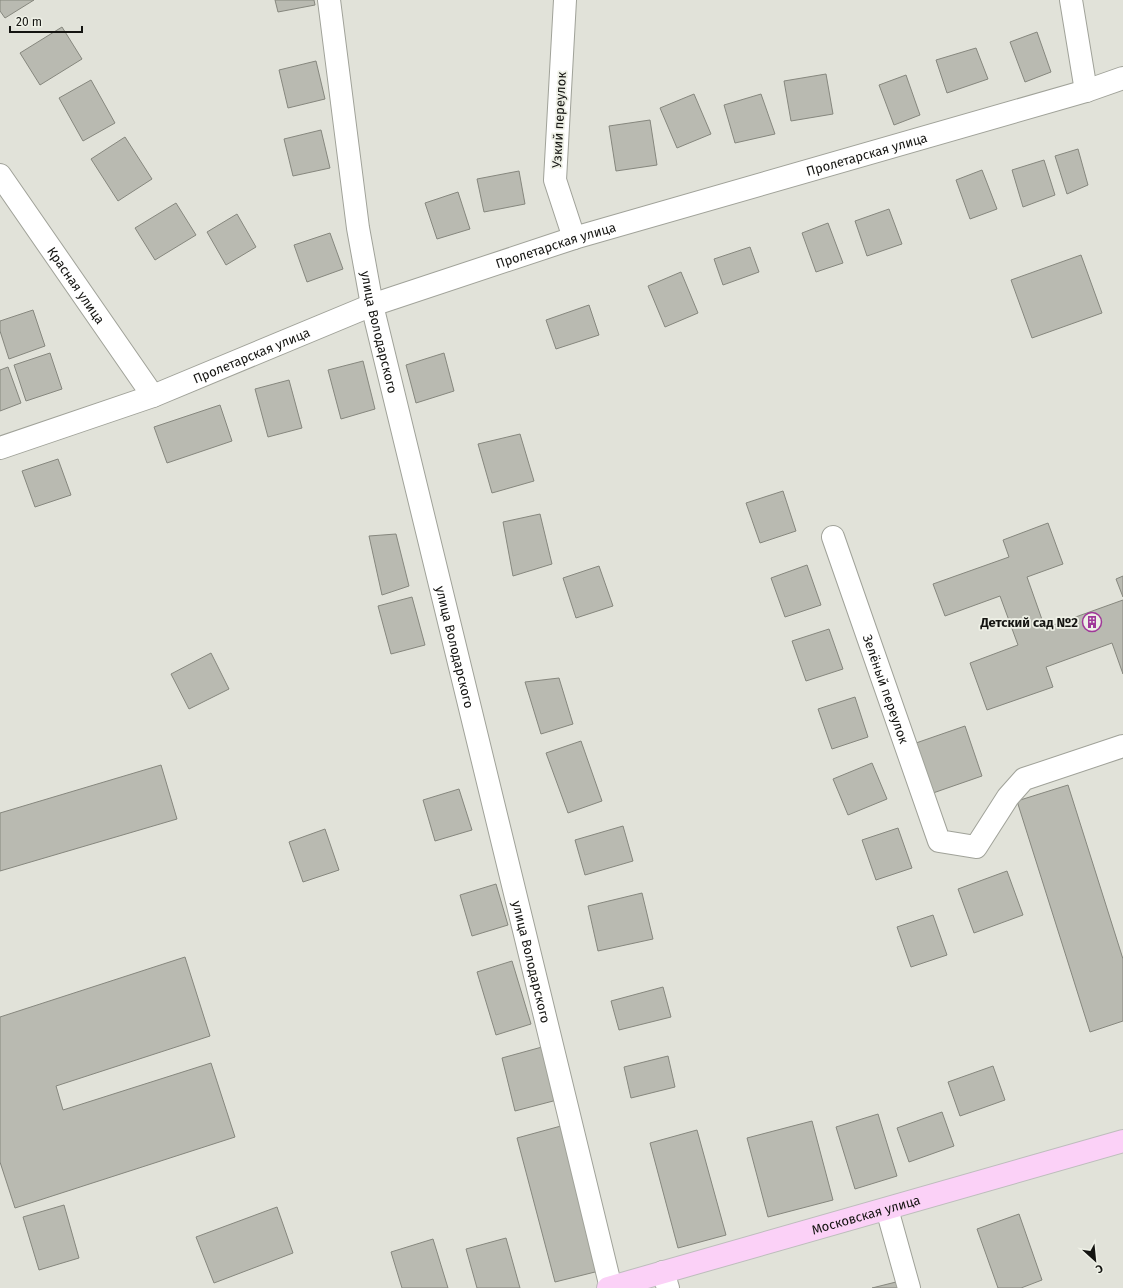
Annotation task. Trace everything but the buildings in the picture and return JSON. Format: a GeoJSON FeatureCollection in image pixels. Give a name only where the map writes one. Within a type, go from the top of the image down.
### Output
{"type":"FeatureCollection","features":[{"type":"Feature","properties":{"kind":"main road","name":"Московская улица"},"geometry":{"type":"LineString","coordinates":[[610,1288],[666,1280],[887,1208],[1123,1141]]}},
{"type":"Feature","properties":{"kind":"street","name":"улица Володарского"},"geometry":{"type":"LineString","coordinates":[[329,0],[358,228],[372,305],[610,1288]]}},
{"type":"Feature","properties":{"kind":"street","name":"Узкий переулок"},"geometry":{"type":"LineString","coordinates":[[565,0],[555,180],[574,238]]}},
{"type":"Feature","properties":{"kind":"street"},"geometry":{"type":"LineString","coordinates":[[1071,0],[1086,91]]}},
{"type":"Feature","properties":{"kind":"street","name":"Пролетарская улица"},"geometry":{"type":"LineString","coordinates":[[0,448],[153,396],[372,305],[574,238],[1086,91],[1123,78]]}},
{"type":"Feature","properties":{"kind":"street","name":"Красная улица"},"geometry":{"type":"LineString","coordinates":[[0,175],[153,396]]}},
{"type":"Feature","properties":{"kind":"street","name":"Зелёный переулок"},"geometry":{"type":"LineString","coordinates":[[833,537],[939,841],[976,847],[1008,797],[1024,779],[1123,746]]}},
{"type":"Feature","properties":{"kind":"street"},"geometry":{"type":"LineString","coordinates":[[887,1208],[910,1288]]}},
{"type":"Feature","properties":{"kind":"place","name":"Детский сад №2"},"geometry":{"type":"Point","coordinates":[1092,622]}}]}
